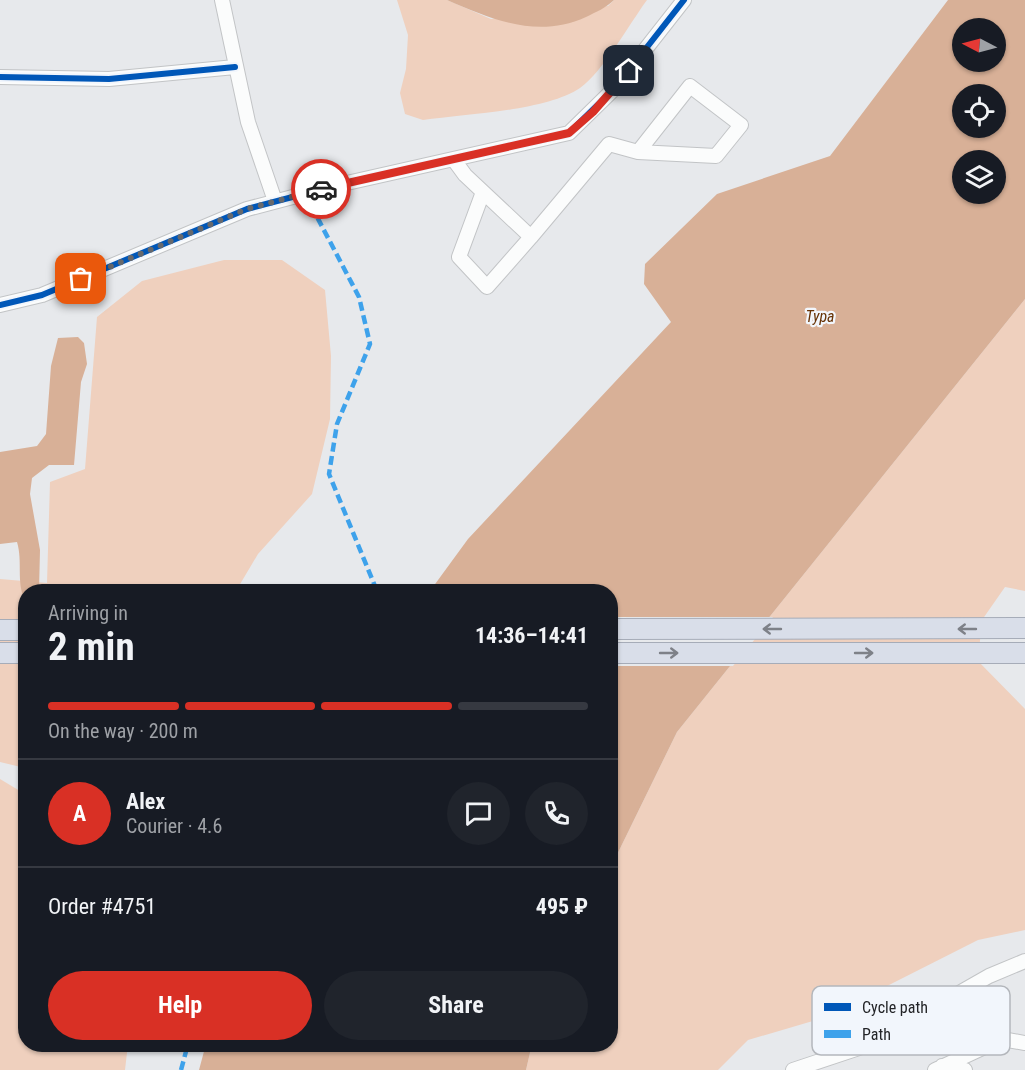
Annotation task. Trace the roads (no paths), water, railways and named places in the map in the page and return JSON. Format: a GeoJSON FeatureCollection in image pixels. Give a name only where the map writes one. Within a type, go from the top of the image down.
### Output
{"type":"FeatureCollection","features":[{"type":"Feature","properties":{"kind":"highway"},"geometry":{"type":"LineString","coordinates":[[618,629],[1025,628]]}},
{"type":"Feature","properties":{"kind":"highway"},"geometry":{"type":"LineString","coordinates":[[0,630],[18,630]]}},
{"type":"Feature","properties":{"kind":"highway"},"geometry":{"type":"LineString","coordinates":[[0,653],[18,653]]}},
{"type":"Feature","properties":{"kind":"highway"},"geometry":{"type":"LineString","coordinates":[[618,653],[1025,653]]}},
{"type":"Feature","properties":{"kind":"street"},"geometry":{"type":"LineString","coordinates":[[222,0],[248,122],[275,201]]}},
{"type":"Feature","properties":{"kind":"street"},"geometry":{"type":"LineString","coordinates":[[0,305],[42,295],[247,209],[569,133],[615,88],[684,0]]}},
{"type":"Feature","properties":{"kind":"street"},"geometry":{"type":"LineString","coordinates":[[0,77],[109,79],[235,67]]}},
{"type":"Feature","properties":{"kind":"street"},"geometry":{"type":"LineString","coordinates":[[483,192],[459,256],[487,287],[609,144],[638,152],[716,156],[741,125],[690,86],[638,152]]}},
{"type":"Feature","properties":{"kind":"street"},"geometry":{"type":"LineString","coordinates":[[454,160],[483,192],[531,237]]}},
{"type":"Feature","properties":{"kind":"street"},"geometry":{"type":"LineString","coordinates":[[971,986],[1025,961]]}},
{"type":"Feature","properties":{"kind":"street"},"geometry":{"type":"LineString","coordinates":[[1010,1040],[1025,1043]]}},
{"type":"Feature","properties":{"kind":"street"},"geometry":{"type":"LineString","coordinates":[[793,1070],[838,1055]]}},
{"type":"Feature","properties":{"kind":"street"},"geometry":{"type":"LineString","coordinates":[[938,1068],[967,1055]]}},
{"type":"Feature","properties":{"kind":"street"},"geometry":{"type":"LineString","coordinates":[[938,1068],[965,1070]]}},
{"type":"Feature","properties":{"kind":"water"},"geometry":{"type":"Polygon","coordinates":[[[447,0],[614,0],[597,12],[568,23],[533,27],[499,20],[447,0]]]}},
{"type":"Feature","properties":{"kind":"water","name":"Тура"},"geometry":{"type":"Polygon","coordinates":[[[948,0],[1025,0],[1025,299],[677,732],[618,853],[618,584],[435,584],[468,539],[671,322],[644,284],[645,264],[717,194],[830,156],[948,0]]]}},
{"type":"Feature","properties":{"kind":"water"},"geometry":{"type":"Polygon","coordinates":[[[78,337],[84,343],[87,364],[81,382],[74,465],[49,465],[32,478],[30,494],[40,550],[39,584],[21,584],[17,542],[0,544],[0,452],[37,446],[46,434],[51,366],[58,338],[78,337]]]}},
{"type":"Feature","properties":{"kind":"water"},"geometry":{"type":"Polygon","coordinates":[[[204,1052],[530,1052],[526,1070],[199,1070],[204,1052]]]}}]}
